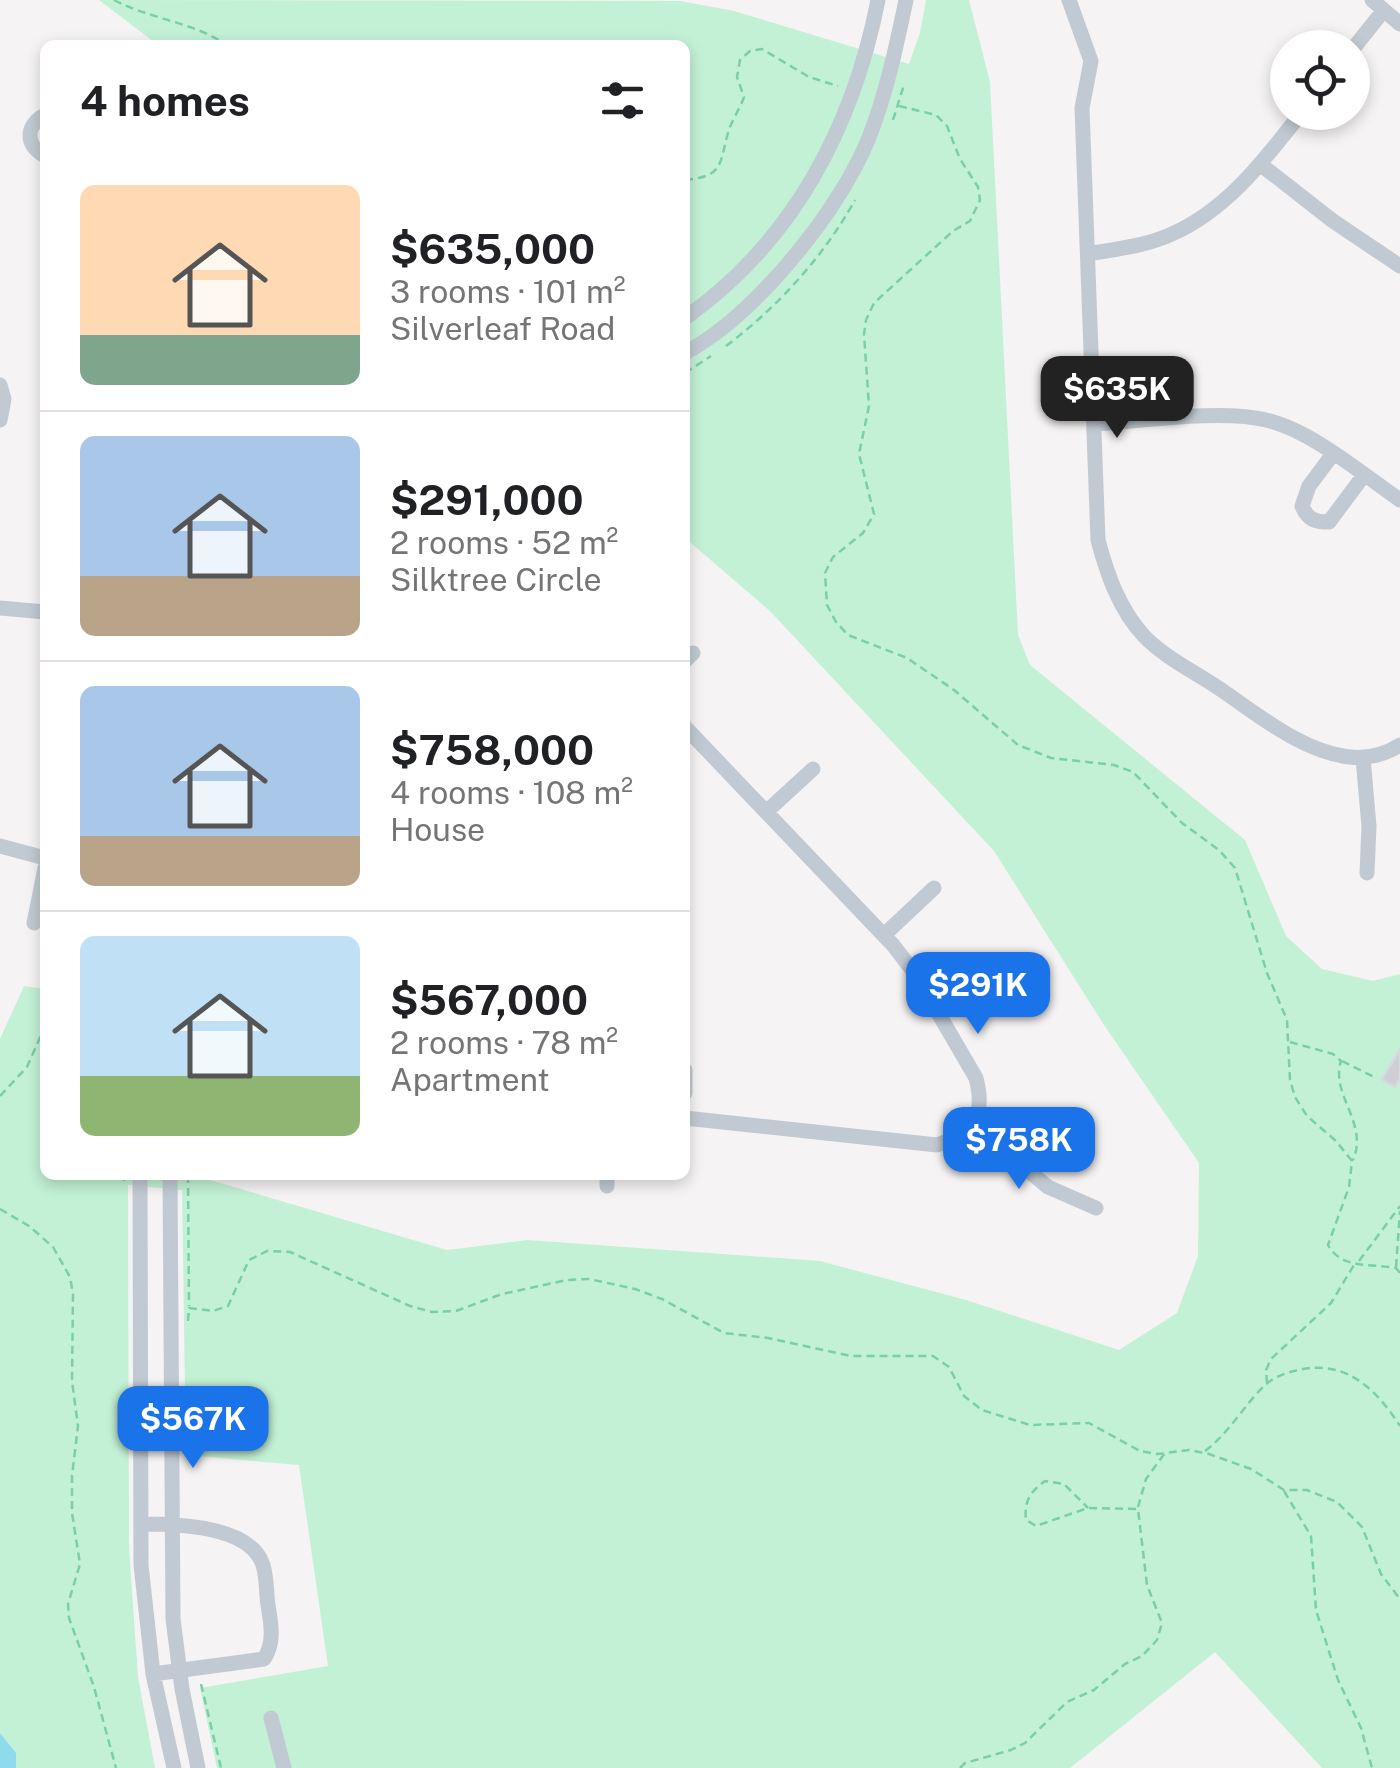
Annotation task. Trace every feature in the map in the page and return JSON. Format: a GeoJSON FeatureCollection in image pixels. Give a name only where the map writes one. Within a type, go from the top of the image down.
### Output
{"type":"FeatureCollection","features":[{"type":"Feature","properties":{"kind":"street"},"geometry":{"type":"LineString","coordinates":[[690,314],[718,294],[771,240],[812,184],[862,72],[878,0]]}},
{"type":"Feature","properties":{"kind":"street"},"geometry":{"type":"LineString","coordinates":[[690,349],[747,306],[794,257],[836,200],[867,143],[882,101],[906,0]]}},
{"type":"Feature","properties":{"kind":"street"},"geometry":{"type":"LineString","coordinates":[[1069,0],[1091,61],[1082,108],[1098,540],[1107,574],[1122,605],[1145,636],[1174,660],[1300,742],[1345,757],[1363,758],[1385,754],[1400,745]]}},
{"type":"Feature","properties":{"kind":"street"},"geometry":{"type":"LineString","coordinates":[[1364,30],[1378,5],[1400,24]]}},
{"type":"Feature","properties":{"kind":"street"},"geometry":{"type":"LineString","coordinates":[[40,118],[29,135],[40,152]]}},
{"type":"Feature","properties":{"kind":"street"},"geometry":{"type":"LineString","coordinates":[[1088,254],[1136,246],[1172,234],[1208,214],[1260,164],[1287,130]]}},
{"type":"Feature","properties":{"kind":"street"},"geometry":{"type":"LineString","coordinates":[[1260,164],[1400,266]]}},
{"type":"Feature","properties":{"kind":"street"},"geometry":{"type":"LineString","coordinates":[[0,384],[4,399],[0,420]]}},
{"type":"Feature","properties":{"kind":"street"},"geometry":{"type":"LineString","coordinates":[[1094,424],[1231,416],[1267,420],[1296,431],[1400,500]]}},
{"type":"Feature","properties":{"kind":"street"},"geometry":{"type":"LineString","coordinates":[[1332,454],[1309,486],[1302,506],[1315,522],[1330,522],[1364,475]]}},
{"type":"Feature","properties":{"kind":"street"},"geometry":{"type":"LineString","coordinates":[[0,608],[40,612]]}},
{"type":"Feature","properties":{"kind":"street"},"geometry":{"type":"LineString","coordinates":[[690,732],[884,935],[916,975],[976,1078],[980,1110],[973,1124],[952,1140],[937,1144],[690,1119]]}},
{"type":"Feature","properties":{"kind":"street"},"geometry":{"type":"LineString","coordinates":[[1363,758],[1367,874]]}},
{"type":"Feature","properties":{"kind":"street"},"geometry":{"type":"LineString","coordinates":[[766,812],[814,769]]}},
{"type":"Feature","properties":{"kind":"street"},"geometry":{"type":"LineString","coordinates":[[0,846],[40,857]]}},
{"type":"Feature","properties":{"kind":"street"},"geometry":{"type":"LineString","coordinates":[[884,935],[934,888]]}},
{"type":"Feature","properties":{"kind":"street"},"geometry":{"type":"LineString","coordinates":[[34,923],[40,893]]}},
{"type":"Feature","properties":{"kind":"street"},"geometry":{"type":"LineString","coordinates":[[973,1124],[1048,1186],[1096,1208]]}},
{"type":"Feature","properties":{"kind":"street"},"geometry":{"type":"LineString","coordinates":[[136,1180],[141,1566],[153,1674],[174,1768]]}},
{"type":"Feature","properties":{"kind":"street"},"geometry":{"type":"LineString","coordinates":[[170,1180],[173,1619],[198,1768]]}},
{"type":"Feature","properties":{"kind":"street"},"geometry":{"type":"LineString","coordinates":[[141,1524],[219,1531],[252,1551],[262,1562],[272,1631],[264,1658],[153,1674]]}},
{"type":"Feature","properties":{"kind":"street"},"geometry":{"type":"LineString","coordinates":[[271,1718],[284,1768]]}},
{"type":"Feature","properties":{"kind":"path"},"geometry":{"type":"LineString","coordinates":[[114,0],[198,29],[218,40]]}},
{"type":"Feature","properties":{"kind":"path"},"geometry":{"type":"LineString","coordinates":[[690,179],[708,176],[718,169],[725,156],[728,130],[744,97],[736,76],[740,60],[750,51],[762,49],[808,77],[845,88]]}},
{"type":"Feature","properties":{"kind":"path"},"geometry":{"type":"LineString","coordinates":[[892,105],[924,110],[947,126],[960,159],[978,187],[980,200],[970,220],[874,303],[866,320],[869,406],[860,454],[874,514],[863,534],[833,557],[825,573],[827,605],[848,635],[907,658],[954,690],[1018,745],[1051,758],[1114,764],[1134,772],[1182,823],[1236,868],[1268,973],[1287,1020],[1290,1080],[1295,1097],[1307,1116],[1352,1161]]}},
{"type":"Feature","properties":{"kind":"path"},"geometry":{"type":"LineString","coordinates":[[0,1096],[27,1067],[40,1037]]}},
{"type":"Feature","properties":{"kind":"path"},"geometry":{"type":"LineString","coordinates":[[1290,1042],[1315,1048],[1374,1077]]}},
{"type":"Feature","properties":{"kind":"path"},"geometry":{"type":"LineString","coordinates":[[1340,1060],[1337,1075],[1357,1127],[1359,1147],[1352,1161],[1350,1186],[1328,1245],[1334,1256],[1346,1263],[1396,1268]]}},
{"type":"Feature","properties":{"kind":"path"},"geometry":{"type":"LineString","coordinates":[[187,1324],[188,1180]]}},
{"type":"Feature","properties":{"kind":"path"},"geometry":{"type":"LineString","coordinates":[[0,1209],[29,1226],[52,1247],[70,1277],[72,1381],[78,1426],[72,1513],[80,1564],[68,1604],[69,1618],[94,1687],[116,1768]]}},
{"type":"Feature","properties":{"kind":"path"},"geometry":{"type":"LineString","coordinates":[[1267,1383],[1266,1370],[1272,1359],[1330,1303],[1356,1263],[1400,1209]]}},
{"type":"Feature","properties":{"kind":"path"},"geometry":{"type":"LineString","coordinates":[[1400,1209],[1396,1268],[1400,1274]]}},
{"type":"Feature","properties":{"kind":"path"},"geometry":{"type":"LineString","coordinates":[[190,1308],[213,1311],[228,1306],[249,1260],[267,1251],[290,1252],[312,1259],[338,1274],[432,1312],[456,1310],[502,1294],[557,1282],[589,1279],[662,1299],[724,1333],[851,1356],[933,1356],[949,1367],[964,1396],[982,1410],[1030,1425],[1089,1423],[1140,1451],[1189,1450],[1250,1470],[1284,1490],[1311,1536],[1316,1610],[1372,1768]]}},
{"type":"Feature","properties":{"kind":"path"},"geometry":{"type":"LineString","coordinates":[[1202,1453],[1267,1383],[1303,1369],[1325,1367],[1369,1385],[1400,1426]]}},
{"type":"Feature","properties":{"kind":"path"},"geometry":{"type":"LineString","coordinates":[[960,1768],[1024,1743],[1067,1702],[1094,1690],[1125,1664],[1142,1656],[1157,1640],[1162,1624],[1147,1584],[1138,1509],[1146,1479],[1164,1453]]}},
{"type":"Feature","properties":{"kind":"path"},"geometry":{"type":"LineString","coordinates":[[1088,1508],[1064,1484],[1045,1481],[1031,1491],[1024,1506],[1026,1520],[1036,1526],[1088,1508],[1138,1509]]}},
{"type":"Feature","properties":{"kind":"path"},"geometry":{"type":"LineString","coordinates":[[1284,1490],[1307,1490],[1337,1502],[1352,1515],[1367,1537],[1381,1574],[1400,1599]]}},
{"type":"Feature","properties":{"kind":"path"},"geometry":{"type":"LineString","coordinates":[[200,1682],[221,1768]]}},
{"type":"Feature","properties":{"kind":"green space"},"geometry":{"type":"Polygon","coordinates":[[[99,0],[680,1],[734,11],[909,64],[926,0],[969,0],[990,82],[1018,635],[1030,665],[1245,840],[1286,936],[1322,969],[1373,981],[1400,974],[1400,1768],[1322,1768],[1215,1652],[1070,1768],[217,1768],[200,1688],[328,1666],[299,1465],[186,1455],[182,1190],[128,1185],[129,1548],[138,1677],[155,1768],[0,1768],[0,1039],[24,986],[40,988],[40,1180],[210,1180],[447,1250],[527,1240],[820,1261],[966,1300],[1119,1350],[1177,1313],[1198,1256],[1199,1163],[1104,1025],[994,851],[770,611],[690,542],[690,40],[151,40],[99,0]]]}},
{"type":"Feature","properties":{"kind":"water"},"geometry":{"type":"Polygon","coordinates":[[[0,1733],[16,1753],[16,1768],[0,1768],[0,1733]]]}},
{"type":"Feature","properties":{"kind":"building"},"geometry":{"type":"Polygon","coordinates":[[[1400,1049],[1400,1079],[1395,1087],[1382,1079],[1400,1049]]]}}]}
